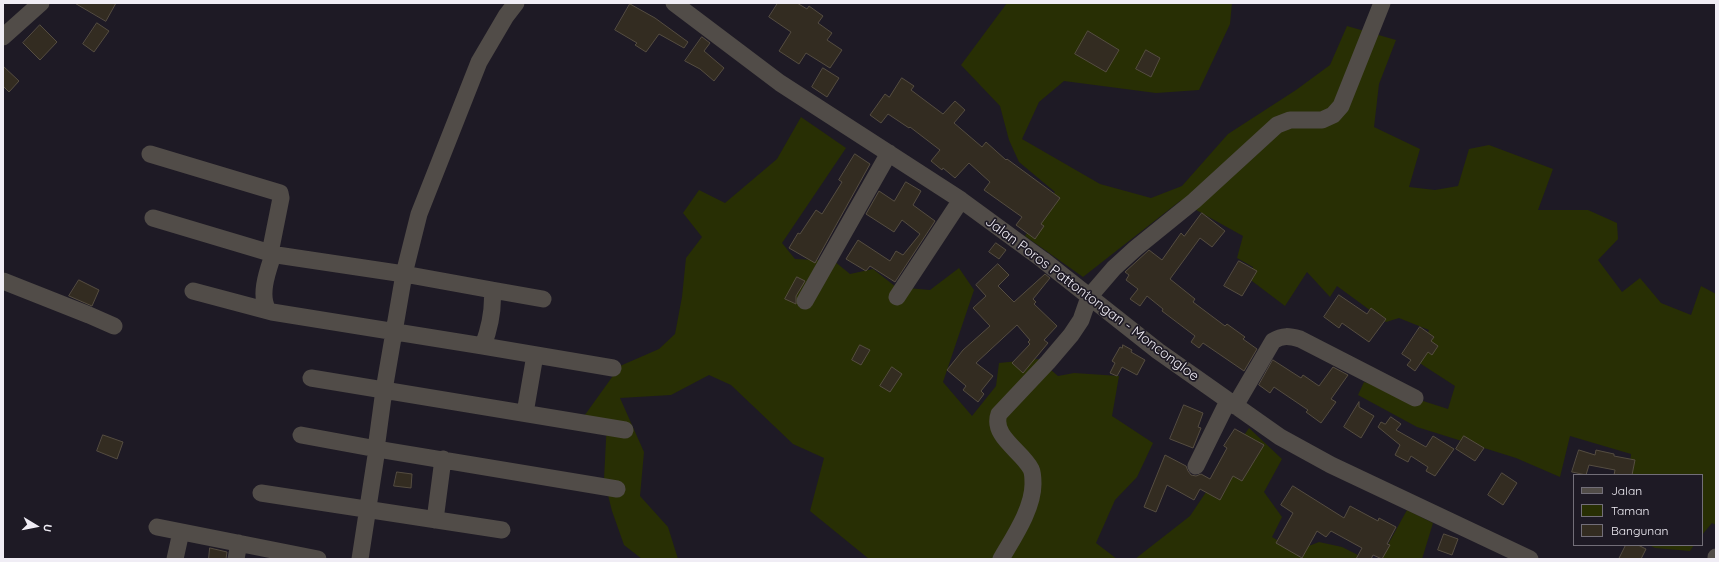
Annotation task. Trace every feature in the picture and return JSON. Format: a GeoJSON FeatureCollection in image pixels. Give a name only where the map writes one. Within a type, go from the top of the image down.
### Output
{"type":"FeatureCollection","features":[{"type":"Feature","properties":{"kind":"street"},"geometry":{"type":"LineString","coordinates":[[3,37],[41,3]]}},
{"type":"Feature","properties":{"kind":"street"},"geometry":{"type":"LineString","coordinates":[[360,559],[384,390],[404,274],[419,214],[479,62],[506,16],[516,3]]}},
{"type":"Feature","properties":{"kind":"street","name":"Jalan Poros Pattontongan - Moncongloe"},"geometry":{"type":"LineString","coordinates":[[674,3],[780,83],[961,200],[1043,260],[1158,351],[1231,404],[1280,437],[1331,465],[1530,559]]}},
{"type":"Feature","properties":{"kind":"street"},"geometry":{"type":"LineString","coordinates":[[1001,559],[1022,524],[1032,496],[1033,485],[1031,469],[1001,433],[997,418],[1003,408],[1048,362],[1071,335],[1081,320],[1089,297],[1114,268],[1136,248],[1194,200],[1277,125],[1290,120],[1322,120],[1333,115],[1341,106],[1382,3]]}},
{"type":"Feature","properties":{"kind":"street"},"geometry":{"type":"LineString","coordinates":[[150,154],[280,193],[281,198],[274,254],[266,278],[263,300],[268,310]]}},
{"type":"Feature","properties":{"kind":"street"},"geometry":{"type":"LineString","coordinates":[[806,301],[889,154]]}},
{"type":"Feature","properties":{"kind":"street"},"geometry":{"type":"LineString","coordinates":[[897,297],[961,200]]}},
{"type":"Feature","properties":{"kind":"street"},"geometry":{"type":"LineString","coordinates":[[153,218],[274,254],[404,274],[543,299]]}},
{"type":"Feature","properties":{"kind":"street"},"geometry":{"type":"LineString","coordinates":[[3,281],[114,326]]}},
{"type":"Feature","properties":{"kind":"street"},"geometry":{"type":"LineString","coordinates":[[483,346],[493,311],[492,290]]}},
{"type":"Feature","properties":{"kind":"street"},"geometry":{"type":"LineString","coordinates":[[193,291],[268,310],[613,368]]}},
{"type":"Feature","properties":{"kind":"street"},"geometry":{"type":"LineString","coordinates":[[1196,466],[1231,404],[1273,341],[1281,337],[1290,336],[1306,343],[1414,398]]}},
{"type":"Feature","properties":{"kind":"street"},"geometry":{"type":"LineString","coordinates":[[525,413],[535,355]]}},
{"type":"Feature","properties":{"kind":"street"},"geometry":{"type":"LineString","coordinates":[[311,378],[625,430]]}},
{"type":"Feature","properties":{"kind":"street"},"geometry":{"type":"LineString","coordinates":[[301,435],[376,449],[618,489]]}},
{"type":"Feature","properties":{"kind":"street"},"geometry":{"type":"LineString","coordinates":[[435,520],[443,459]]}},
{"type":"Feature","properties":{"kind":"street"},"geometry":{"type":"LineString","coordinates":[[261,493],[502,530]]}},
{"type":"Feature","properties":{"kind":"street"},"geometry":{"type":"LineString","coordinates":[[157,527],[181,532],[237,551],[318,559]]}},
{"type":"Feature","properties":{"kind":"street"},"geometry":{"type":"LineString","coordinates":[[175,559],[181,532]]}},
{"type":"Feature","properties":{"kind":"green space"},"geometry":{"type":"Polygon","coordinates":[[[1007,3],[1232,3],[1230,24],[1199,90],[1156,93],[1064,81],[1039,102],[1022,139],[1100,184],[1151,198],[1182,186],[1228,134],[1296,90],[1330,65],[1347,26],[1396,40],[1379,84],[1374,127],[1420,149],[1409,187],[1435,190],[1458,186],[1469,149],[1489,145],[1553,169],[1538,210],[1588,210],[1617,223],[1618,239],[1598,260],[1622,292],[1640,278],[1661,303],[1691,315],[1701,286],[1716,294],[1716,525],[1712,523],[1703,534],[1703,474],[1629,474],[1631,454],[1570,436],[1560,477],[1516,458],[1417,427],[1358,395],[1364,382],[1448,409],[1455,386],[1418,362],[1429,330],[1399,318],[1386,322],[1337,286],[1330,297],[1307,272],[1285,306],[1252,281],[1253,267],[1237,258],[1243,236],[1180,201],[1083,277],[1025,236],[1055,192],[1019,162],[1009,140],[1000,106],[961,65],[1007,3]]]}},
{"type":"Feature","properties":{"kind":"green space"},"geometry":{"type":"Polygon","coordinates":[[[801,117],[846,148],[782,243],[795,259],[834,261],[850,274],[873,269],[896,287],[930,290],[959,268],[974,290],[943,382],[972,416],[996,386],[999,363],[1038,359],[1058,376],[1074,373],[1119,376],[1112,416],[1153,443],[1137,477],[1115,500],[1096,543],[1117,559],[869,559],[810,511],[824,458],[793,444],[731,385],[709,375],[671,395],[620,398],[644,452],[640,496],[668,527],[678,559],[642,559],[624,545],[612,511],[604,479],[607,421],[582,419],[620,366],[659,349],[675,334],[682,297],[686,258],[702,237],[683,213],[699,190],[725,203],[777,159],[801,117]]]}},
{"type":"Feature","properties":{"kind":"green space"},"geometry":{"type":"Polygon","coordinates":[[[1249,428],[1282,459],[1264,492],[1282,517],[1272,537],[1296,551],[1319,542],[1342,547],[1366,559],[1135,559],[1190,516],[1249,428]]]}},
{"type":"Feature","properties":{"kind":"green space"},"geometry":{"type":"Polygon","coordinates":[[[1407,510],[1433,523],[1422,559],[1380,559],[1407,510]]]}},
{"type":"Feature","properties":{"kind":"green space"},"geometry":{"type":"Polygon","coordinates":[[[1651,546],[1693,546],[1690,551],[1655,548],[1651,546]]]}},
{"type":"Feature","properties":{"kind":"building"},"geometry":{"type":"Polygon","coordinates":[[[75,3],[116,3],[106,21],[75,3]]]}},
{"type":"Feature","properties":{"kind":"building"},"geometry":{"type":"Polygon","coordinates":[[[778,3],[797,3],[807,9],[809,6],[823,16],[818,23],[832,33],[827,40],[842,50],[830,68],[806,53],[799,64],[779,51],[791,32],[769,17],[778,3]]]}},
{"type":"Feature","properties":{"kind":"building"},"geometry":{"type":"Polygon","coordinates":[[[630,4],[655,18],[688,42],[684,48],[659,34],[646,52],[635,45],[637,43],[615,30],[630,4]]]}},
{"type":"Feature","properties":{"kind":"building"},"geometry":{"type":"Polygon","coordinates":[[[97,23],[109,31],[94,52],[83,44],[97,23]]]}},
{"type":"Feature","properties":{"kind":"building"},"geometry":{"type":"Polygon","coordinates":[[[40,25],[57,42],[40,60],[23,43],[40,25]]]}},
{"type":"Feature","properties":{"kind":"building"},"geometry":{"type":"Polygon","coordinates":[[[1088,31],[1119,50],[1106,72],[1075,54],[1088,31]]]}},
{"type":"Feature","properties":{"kind":"building"},"geometry":{"type":"Polygon","coordinates":[[[702,37],[710,43],[704,51],[724,68],[714,81],[700,69],[685,61],[702,37]]]}},
{"type":"Feature","properties":{"kind":"building"},"geometry":{"type":"Polygon","coordinates":[[[1146,50],[1160,58],[1151,77],[1136,69],[1146,50]]]}},
{"type":"Feature","properties":{"kind":"building"},"geometry":{"type":"Polygon","coordinates":[[[3,66],[19,81],[9,92],[3,86],[3,66]]]}},
{"type":"Feature","properties":{"kind":"building"},"geometry":{"type":"Polygon","coordinates":[[[823,68],[839,78],[827,97],[812,87],[823,68]]]}},
{"type":"Feature","properties":{"kind":"building"},"geometry":{"type":"Polygon","coordinates":[[[902,78],[914,86],[911,90],[943,114],[955,101],[965,110],[954,123],[982,147],[986,142],[1006,160],[1007,159],[1060,198],[1041,224],[1044,226],[1035,239],[1016,225],[1022,217],[984,190],[990,182],[969,163],[955,178],[943,168],[942,170],[931,161],[940,150],[910,127],[909,128],[888,114],[881,123],[870,115],[885,94],[889,97],[902,78]]]}},
{"type":"Feature","properties":{"kind":"building"},"geometry":{"type":"Polygon","coordinates":[[[855,154],[870,164],[815,263],[789,248],[798,233],[800,234],[816,210],[822,214],[842,182],[839,180],[855,154]]]}},
{"type":"Feature","properties":{"kind":"building"},"geometry":{"type":"Polygon","coordinates":[[[906,182],[921,191],[913,205],[935,221],[895,282],[870,266],[866,271],[846,259],[858,240],[890,261],[896,251],[903,255],[920,234],[902,220],[894,232],[866,214],[879,191],[894,201],[906,182]]]}},
{"type":"Feature","properties":{"kind":"building"},"geometry":{"type":"Polygon","coordinates":[[[1202,213],[1225,231],[1212,247],[1200,238],[1170,279],[1195,299],[1193,302],[1225,326],[1227,324],[1245,337],[1243,339],[1257,349],[1244,371],[1203,343],[1199,348],[1191,342],[1195,336],[1162,311],[1163,309],[1147,296],[1140,306],[1130,299],[1138,289],[1126,280],[1129,275],[1125,272],[1149,250],[1162,260],[1181,233],[1184,236],[1202,213]]]}},
{"type":"Feature","properties":{"kind":"building"},"geometry":{"type":"Polygon","coordinates":[[[996,243],[1006,250],[999,259],[989,252],[996,243]]]}},
{"type":"Feature","properties":{"kind":"building"},"geometry":{"type":"Polygon","coordinates":[[[1239,261],[1257,271],[1242,296],[1224,286],[1239,261]]]}},
{"type":"Feature","properties":{"kind":"building"},"geometry":{"type":"Polygon","coordinates":[[[998,264],[1009,275],[998,286],[1014,302],[1045,274],[1050,278],[1033,299],[1036,302],[1034,304],[1057,326],[1044,340],[1048,343],[1023,373],[1012,363],[1030,344],[1028,342],[1030,340],[1017,325],[976,363],[993,376],[981,391],[984,394],[978,402],[963,390],[966,386],[947,370],[963,350],[990,326],[973,308],[986,296],[976,285],[998,264]]]}},
{"type":"Feature","properties":{"kind":"building"},"geometry":{"type":"Polygon","coordinates":[[[797,277],[805,281],[796,296],[796,304],[785,299],[797,277]]]}},
{"type":"Feature","properties":{"kind":"building"},"geometry":{"type":"Polygon","coordinates":[[[79,280],[99,290],[92,306],[69,296],[79,280]]]}},
{"type":"Feature","properties":{"kind":"building"},"geometry":{"type":"Polygon","coordinates":[[[1339,295],[1367,314],[1371,308],[1386,319],[1369,342],[1342,323],[1339,328],[1324,317],[1339,295]]]}},
{"type":"Feature","properties":{"kind":"building"},"geometry":{"type":"Polygon","coordinates":[[[1420,327],[1434,337],[1431,341],[1438,346],[1432,355],[1428,352],[1415,371],[1407,365],[1411,360],[1402,354],[1420,327]]]}},
{"type":"Feature","properties":{"kind":"building"},"geometry":{"type":"Polygon","coordinates":[[[860,345],[870,350],[861,365],[852,360],[860,345]]]}},
{"type":"Feature","properties":{"kind":"building"},"geometry":{"type":"Polygon","coordinates":[[[1123,345],[1132,350],[1131,352],[1145,360],[1137,375],[1122,367],[1117,376],[1110,373],[1115,363],[1112,361],[1120,347],[1122,348],[1123,345]]]}},
{"type":"Feature","properties":{"kind":"building"},"geometry":{"type":"Polygon","coordinates":[[[1273,360],[1301,378],[1303,375],[1319,386],[1333,367],[1348,375],[1331,399],[1336,402],[1321,423],[1306,412],[1308,410],[1274,387],[1270,393],[1259,385],[1273,360]]]}},
{"type":"Feature","properties":{"kind":"building"},"geometry":{"type":"Polygon","coordinates":[[[892,367],[902,374],[890,392],[880,386],[892,367]]]}},
{"type":"Feature","properties":{"kind":"building"},"geometry":{"type":"Polygon","coordinates":[[[1359,402],[1359,407],[1374,416],[1361,438],[1344,427],[1359,402]]]}},
{"type":"Feature","properties":{"kind":"building"},"geometry":{"type":"Polygon","coordinates":[[[1184,405],[1203,413],[1198,427],[1201,428],[1193,448],[1170,439],[1184,405]]]}},
{"type":"Feature","properties":{"kind":"building"},"geometry":{"type":"Polygon","coordinates":[[[1391,417],[1401,424],[1396,430],[1426,447],[1433,436],[1454,449],[1435,476],[1426,471],[1428,467],[1411,456],[1408,462],[1395,455],[1400,445],[1378,427],[1381,422],[1385,424],[1391,417]]]}},
{"type":"Feature","properties":{"kind":"building"},"geometry":{"type":"Polygon","coordinates":[[[1235,429],[1264,445],[1242,481],[1233,476],[1220,500],[1200,489],[1194,500],[1167,485],[1156,512],[1144,507],[1165,455],[1186,466],[1191,475],[1196,476],[1201,474],[1210,479],[1227,448],[1224,446],[1235,429]]]}},
{"type":"Feature","properties":{"kind":"building"},"geometry":{"type":"Polygon","coordinates":[[[103,435],[123,442],[117,459],[97,451],[103,435]]]}},
{"type":"Feature","properties":{"kind":"building"},"geometry":{"type":"Polygon","coordinates":[[[1464,436],[1484,448],[1475,461],[1456,449],[1464,436]]]}},
{"type":"Feature","properties":{"kind":"building"},"geometry":{"type":"Polygon","coordinates":[[[1579,450],[1595,455],[1596,450],[1614,454],[1614,456],[1635,460],[1632,474],[1614,474],[1615,470],[1589,465],[1586,474],[1572,472],[1579,450]]]}},
{"type":"Feature","properties":{"kind":"building"},"geometry":{"type":"Polygon","coordinates":[[[397,472],[412,474],[411,488],[394,486],[397,472]]]}},
{"type":"Feature","properties":{"kind":"building"},"geometry":{"type":"Polygon","coordinates":[[[1502,473],[1517,483],[1503,505],[1488,495],[1502,473]]]}},
{"type":"Feature","properties":{"kind":"building"},"geometry":{"type":"Polygon","coordinates":[[[1293,486],[1344,518],[1350,506],[1378,521],[1379,518],[1396,527],[1387,544],[1390,545],[1382,559],[1373,555],[1371,559],[1356,559],[1362,548],[1331,531],[1326,537],[1317,531],[1302,558],[1276,543],[1293,513],[1281,505],[1293,486]]]}},
{"type":"Feature","properties":{"kind":"building"},"geometry":{"type":"Polygon","coordinates":[[[1444,534],[1458,539],[1452,555],[1438,550],[1444,534]]]}},
{"type":"Feature","properties":{"kind":"building"},"geometry":{"type":"Polygon","coordinates":[[[1626,546],[1640,546],[1646,549],[1641,559],[1619,559],[1626,546]]]}},
{"type":"Feature","properties":{"kind":"building"},"geometry":{"type":"Polygon","coordinates":[[[210,548],[227,552],[226,559],[209,559],[210,548]]]}}]}
